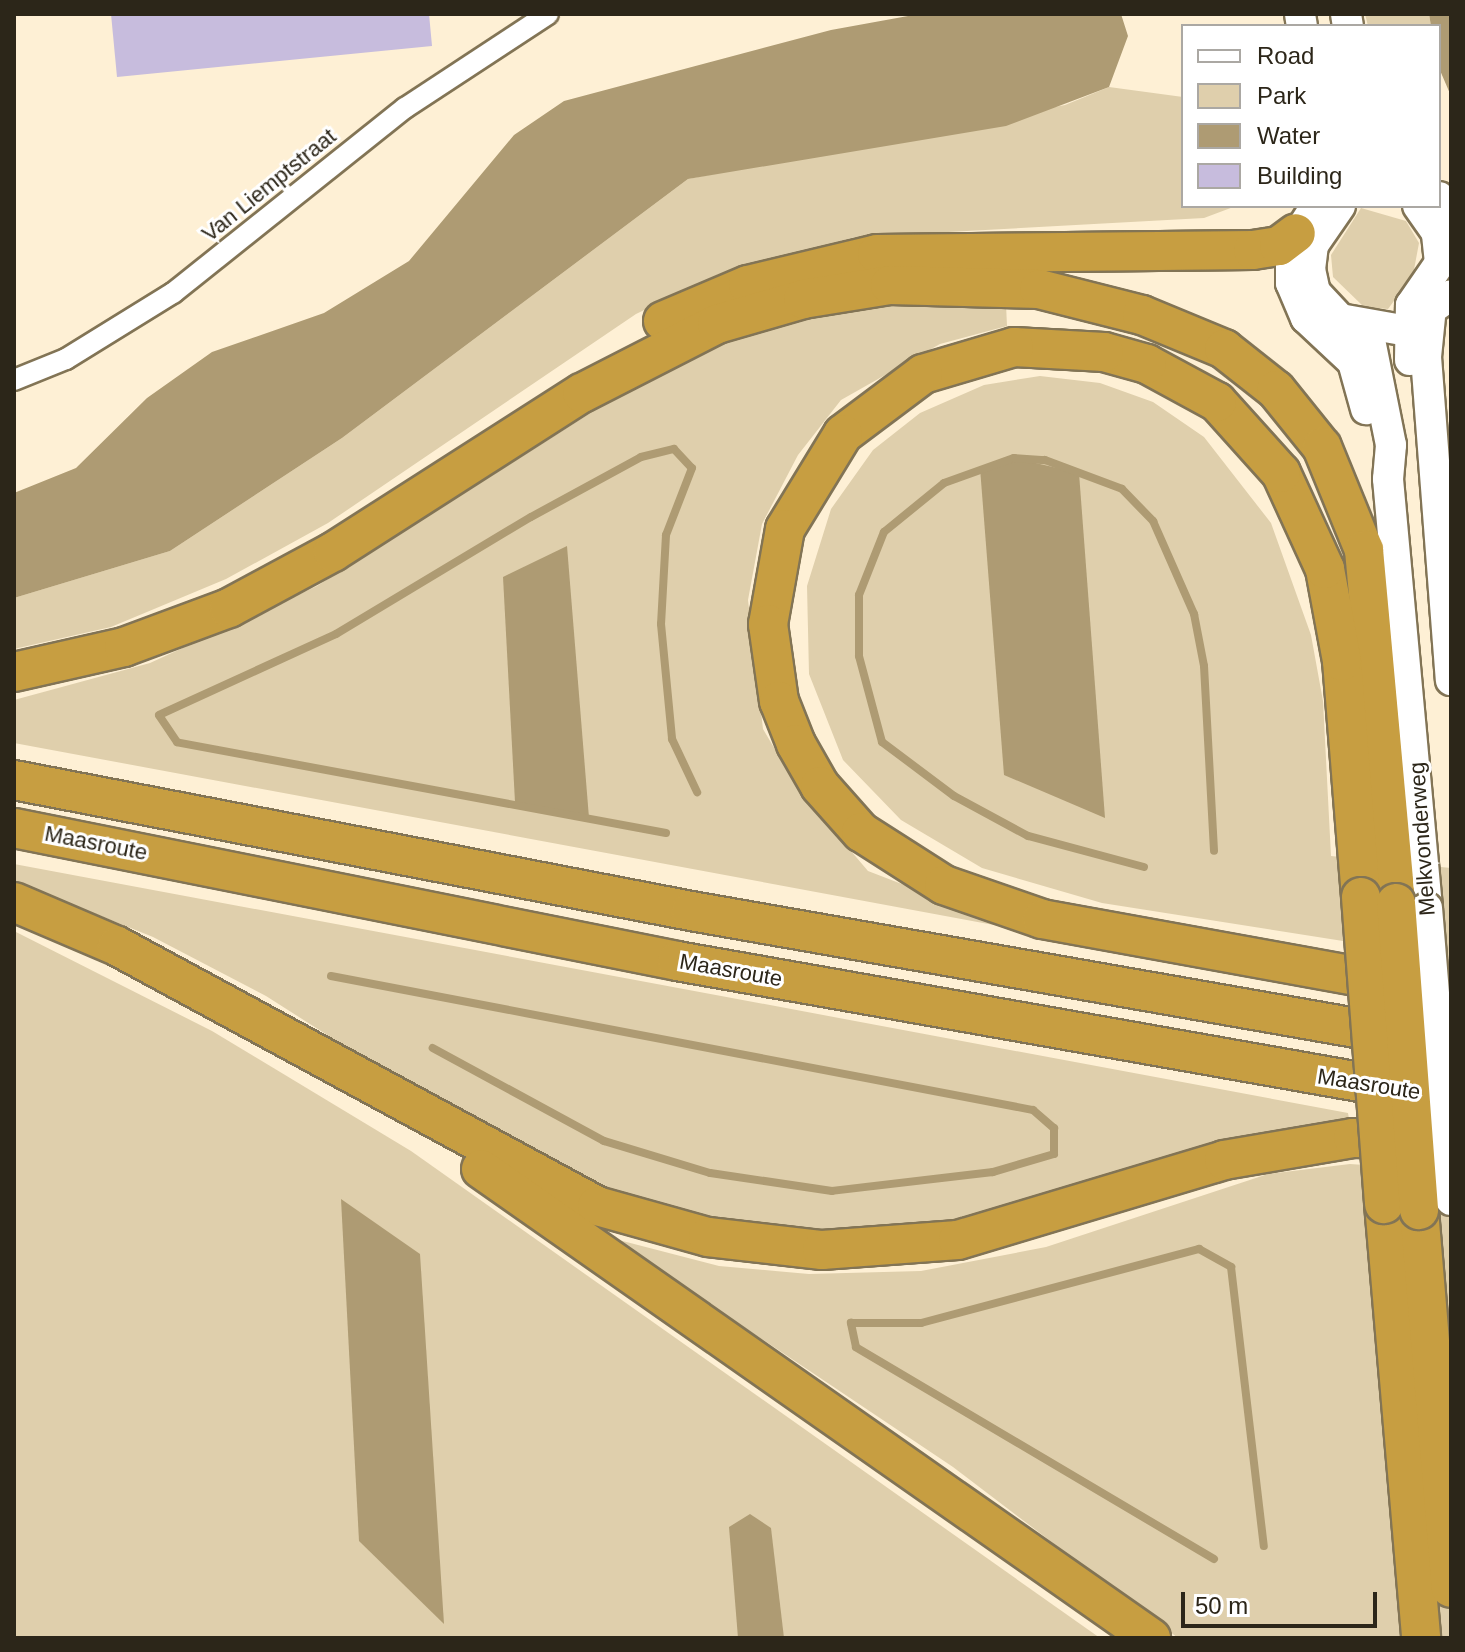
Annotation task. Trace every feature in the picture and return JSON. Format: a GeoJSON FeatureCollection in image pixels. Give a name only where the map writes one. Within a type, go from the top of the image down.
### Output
{"type":"FeatureCollection","features":[{"type":"Feature","properties":{"kind":"highway"},"geometry":{"type":"LineString","coordinates":[[485,451],[623,345],[706,300],[791,271],[955,248],[1253,250],[1279,246],[1316,212]]}},
{"type":"Feature","properties":{"kind":"highway"},"geometry":{"type":"LineString","coordinates":[[14,672],[124,647],[229,608],[333,552],[485,451],[677,341],[758,310],[849,290],[937,283],[1039,289],[1193,334],[1254,371],[1301,416],[1356,516],[1376,624],[1394,903],[1451,1588]]}},
{"type":"Feature","properties":{"kind":"highway"},"geometry":{"type":"LineString","coordinates":[[1394,903],[1351,741],[1325,569],[1289,487],[1217,402],[1147,364],[1040,345],[988,351],[923,374],[843,434],[785,529],[768,624],[788,725],[820,786],[861,832],[910,868],[1042,919],[1451,993]]}},
{"type":"Feature","properties":{"kind":"highway","name":"Maasroute"},"geometry":{"type":"LineString","coordinates":[[14,780],[722,917],[1451,1044]]}},
{"type":"Feature","properties":{"kind":"highway","name":"Maasroute"},"geometry":{"type":"LineString","coordinates":[[14,828],[677,961],[1451,1097]]}},
{"type":"Feature","properties":{"kind":"highway"},"geometry":{"type":"LineString","coordinates":[[14,902],[117,946],[597,1206],[708,1237],[822,1250],[958,1240],[1292,1145],[1353,1138],[1451,1142]]}},
{"type":"Feature","properties":{"kind":"highway"},"geometry":{"type":"LineString","coordinates":[[325,1059],[1151,1638]]}},
{"type":"Feature","properties":{"kind":"highway"},"geometry":{"type":"LineString","coordinates":[[1418,1205],[1421,1638]]}},
{"type":"Feature","properties":{"kind":"main road"},"geometry":{"type":"LineString","coordinates":[[1316,212],[1288,261],[1297,303],[1349,336],[1418,323],[1451,295]]}},
{"type":"Feature","properties":{"kind":"main road"},"geometry":{"type":"LineString","coordinates":[[1316,212],[1310,269],[1322,301],[1349,336]]}},
{"type":"Feature","properties":{"kind":"main road"},"geometry":{"type":"LineString","coordinates":[[1442,212],[1440,263],[1411,305],[1418,323],[1451,680]]}},
{"type":"Feature","properties":{"kind":"main road","name":"Melkvonderweg"},"geometry":{"type":"LineString","coordinates":[[1349,336],[1388,479],[1394,903],[1418,1205]]}},
{"type":"Feature","properties":{"kind":"street","name":"Van Liemptstraat"},"geometry":{"type":"LineString","coordinates":[[14,380],[66,359],[173,293],[405,108],[548,14]]}},
{"type":"Feature","properties":{"kind":"green space"},"geometry":{"type":"Polygon","coordinates":[[[1365,14],[1429,14],[1431,24],[1368,24],[1365,14]]]}},
{"type":"Feature","properties":{"kind":"green space"},"geometry":{"type":"Polygon","coordinates":[[[1109,87],[1181,97],[1181,208],[1231,208],[1204,218],[855,237],[719,274],[636,314],[328,523],[226,579],[111,627],[14,649],[14,598],[170,551],[342,438],[688,179],[1065,105],[1109,87]]]}},
{"type":"Feature","properties":{"kind":"green space"},"geometry":{"type":"Polygon","coordinates":[[[1361,208],[1406,221],[1419,243],[1413,275],[1388,309],[1364,307],[1333,277],[1331,255],[1361,208]]]}},
{"type":"Feature","properties":{"kind":"green space"},"geometry":{"type":"Polygon","coordinates":[[[841,303],[1006,304],[1007,326],[940,344],[841,400],[798,455],[762,524],[748,600],[763,729],[799,790],[868,871],[1021,930],[14,743],[14,700],[150,663],[317,586],[687,352],[841,303]]]}},
{"type":"Feature","properties":{"kind":"green space"},"geometry":{"type":"Polygon","coordinates":[[[1040,376],[1100,383],[1153,402],[1204,437],[1271,523],[1311,635],[1323,701],[1331,856],[1451,868],[1451,958],[1102,903],[982,868],[901,820],[843,760],[809,674],[807,586],[831,509],[873,450],[920,413],[984,385],[1040,376]]]}},
{"type":"Feature","properties":{"kind":"green space"},"geometry":{"type":"Polygon","coordinates":[[[14,864],[1348,1113],[1351,1130],[992,1220],[859,1237],[686,1219],[583,1185],[448,1112],[266,996],[153,937],[14,881],[14,864]]]}},
{"type":"Feature","properties":{"kind":"green space"},"geometry":{"type":"Polygon","coordinates":[[[14,931],[212,1031],[411,1151],[1100,1638],[14,1638],[14,931]]]}},
{"type":"Feature","properties":{"kind":"green space"},"geometry":{"type":"Polygon","coordinates":[[[1350,1164],[1451,1171],[1451,1638],[1178,1638],[953,1467],[611,1238],[719,1266],[809,1274],[921,1271],[1046,1247],[1268,1174],[1350,1164]]]}},
{"type":"Feature","properties":{"kind":"water"},"geometry":{"type":"Polygon","coordinates":[[[919,14],[1121,14],[1128,36],[1109,87],[1006,126],[688,179],[342,438],[170,551],[14,598],[14,493],[76,468],[147,398],[212,352],[324,313],[409,261],[514,135],[564,101],[831,30],[919,14]]]}},
{"type":"Feature","properties":{"kind":"water"},"geometry":{"type":"Polygon","coordinates":[[[1429,14],[1451,14],[1451,96],[1441,73],[1441,24],[1431,24],[1429,14]]]}},
{"type":"Feature","properties":{"kind":"water"},"geometry":{"type":"Polygon","coordinates":[[[1014,458],[1079,473],[1105,818],[1004,775],[980,468],[1014,458]]]}},
{"type":"Feature","properties":{"kind":"water"},"geometry":{"type":"Polygon","coordinates":[[[567,546],[589,818],[515,802],[503,577],[567,546]]]}},
{"type":"Feature","properties":{"kind":"water"},"geometry":{"type":"Polygon","coordinates":[[[341,1199],[420,1254],[444,1624],[359,1541],[341,1199]]]}},
{"type":"Feature","properties":{"kind":"water"},"geometry":{"type":"Polygon","coordinates":[[[750,1514],[771,1528],[784,1638],[738,1638],[729,1527],[750,1514]]]}},
{"type":"Feature","properties":{"kind":"building"},"geometry":{"type":"Polygon","coordinates":[[[111,14],[429,14],[432,46],[117,77],[111,14]]]}},
{"type":"Feature","properties":{"kind":"waterway"},"geometry":{"type":"LineString","coordinates":[[666,833],[177,742],[159,715],[336,634],[531,517],[641,457],[674,449],[692,468],[666,535],[661,624],[672,739],[697,792]]}},
{"type":"Feature","properties":{"kind":"waterway"},"geometry":{"type":"LineString","coordinates":[[1144,867],[1028,836],[954,796],[882,742],[859,656],[859,595],[884,532],[944,483],[1014,458],[1045,460],[1122,489],[1153,521],[1194,614],[1204,666],[1214,851]]}},
{"type":"Feature","properties":{"kind":"waterway"},"geometry":{"type":"LineString","coordinates":[[331,976],[1033,1110],[1054,1128],[1054,1154],[993,1172],[832,1191],[710,1173],[604,1141],[433,1048]]}},
{"type":"Feature","properties":{"kind":"waterway"},"geometry":{"type":"LineString","coordinates":[[1214,1559],[856,1347],[851,1323],[921,1323],[1199,1249],[1231,1267],[1264,1546]]}}]}
